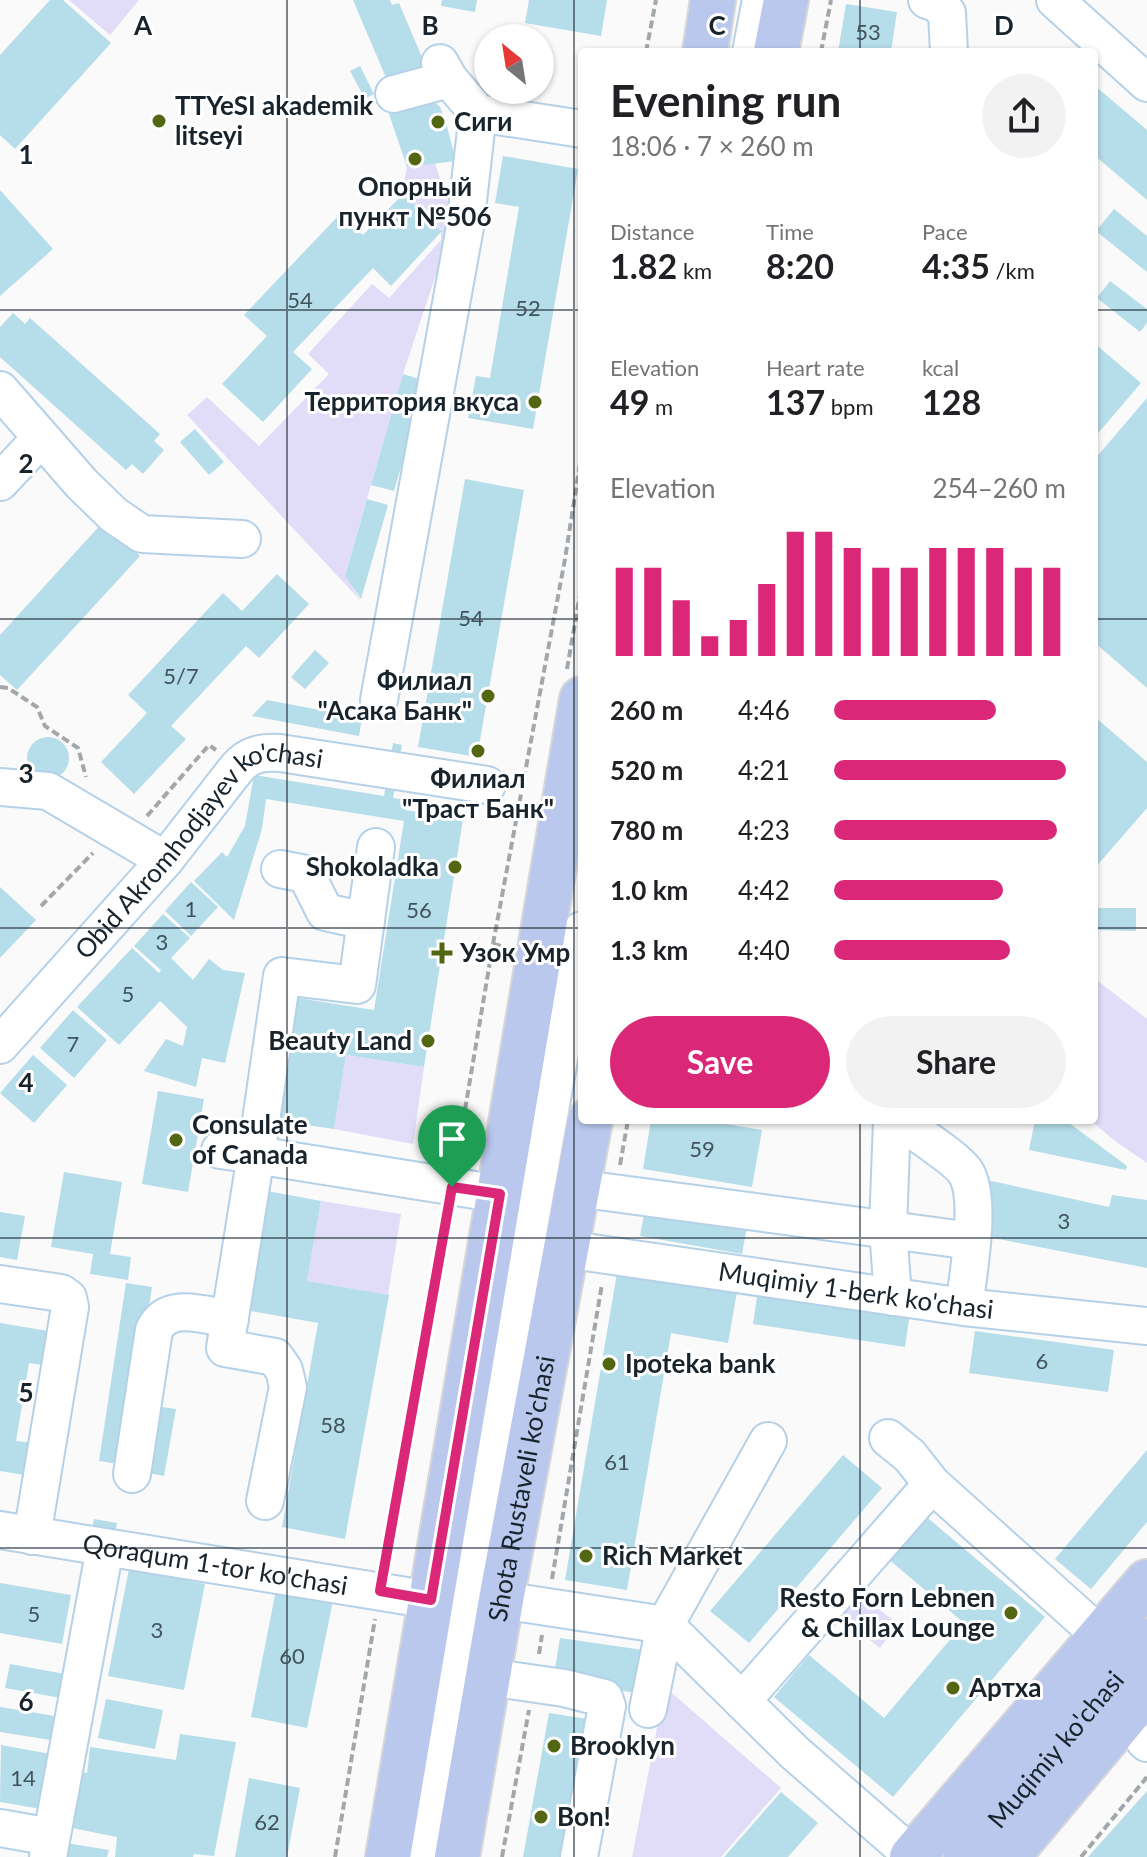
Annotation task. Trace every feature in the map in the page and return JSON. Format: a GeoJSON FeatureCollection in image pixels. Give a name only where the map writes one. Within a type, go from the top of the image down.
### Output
{"type":"FeatureCollection","features":[{"type":"Feature","properties":{"kind":"main road"},"geometry":{"type":"LineString","coordinates":[[706,48],[713,0]]}},
{"type":"Feature","properties":{"kind":"main road"},"geometry":{"type":"LineString","coordinates":[[777,48],[786,0]]}},
{"type":"Feature","properties":{"kind":"main road"},"geometry":{"type":"LineString","coordinates":[[388,1857],[500,1194],[568,990],[578,782]]}},
{"type":"Feature","properties":{"kind":"main road","name":"Shota Rustaveli ko'chasi"},"geometry":{"type":"LineString","coordinates":[[457,1857],[565,1252],[595,1190],[590,1124]]}},
{"type":"Feature","properties":{"kind":"main road"},"geometry":{"type":"LineString","coordinates":[[913,1857],[1147,1582]]}},
{"type":"Feature","properties":{"kind":"main road","name":"Muqimiy ko'chasi"},"geometry":{"type":"LineString","coordinates":[[1007,1857],[1055,1775],[1147,1641]]}},
{"type":"Feature","properties":{"kind":"main road","name":"Muqimiy ko'chasi"},"geometry":{"type":"LineString","coordinates":[[966,1857],[1147,1690]]}},
{"type":"Feature","properties":{"kind":"main road"},"geometry":{"type":"LineString","coordinates":[[1047,1857],[1146,1749]]}},
{"type":"Feature","properties":{"kind":"street"},"geometry":{"type":"LineString","coordinates":[[737,48],[746,0]]}},
{"type":"Feature","properties":{"kind":"street"},"geometry":{"type":"LineString","coordinates":[[752,48],[761,0]]}},
{"type":"Feature","properties":{"kind":"street"},"geometry":{"type":"LineString","coordinates":[[927,0],[935,2],[947,13],[949,48]]}},
{"type":"Feature","properties":{"kind":"street"},"geometry":{"type":"LineString","coordinates":[[1055,0],[1147,83]]}},
{"type":"Feature","properties":{"kind":"street"},"geometry":{"type":"LineString","coordinates":[[394,94],[445,71],[478,113],[578,128]]}},
{"type":"Feature","properties":{"kind":"street"},"geometry":{"type":"LineString","coordinates":[[379,700],[465,227],[478,113]]}},
{"type":"Feature","properties":{"kind":"street"},"geometry":{"type":"LineString","coordinates":[[0,390],[114,515],[142,534],[242,539]]}},
{"type":"Feature","properties":{"kind":"street"},"geometry":{"type":"LineString","coordinates":[[0,482],[41,438]]}},
{"type":"Feature","properties":{"kind":"street","name":"Obid Akromhodjayev ko'chasi"},"geometry":{"type":"LineString","coordinates":[[0,1045],[165,860],[237,768],[255,754],[274,753],[487,785]]}},
{"type":"Feature","properties":{"kind":"street"},"geometry":{"type":"LineString","coordinates":[[0,787],[48,791],[125,820],[165,860]]}},
{"type":"Feature","properties":{"kind":"street"},"geometry":{"type":"LineString","coordinates":[[265,1501],[288,1387],[284,1370],[275,1357],[225,1348],[282,976],[357,985],[376,847]]}},
{"type":"Feature","properties":{"kind":"street"},"geometry":{"type":"LineString","coordinates":[[280,869],[306,874],[325,912],[366,921]]}},
{"type":"Feature","properties":{"kind":"street"},"geometry":{"type":"LineString","coordinates":[[432,1857],[568,990],[578,947]]}},
{"type":"Feature","properties":{"kind":"street"},"geometry":{"type":"LineString","coordinates":[[417,1857],[565,1252],[568,990]]}},
{"type":"Feature","properties":{"kind":"street"},"geometry":{"type":"LineString","coordinates":[[892,1124],[888,1229],[893,1297]]}},
{"type":"Feature","properties":{"kind":"street"},"geometry":{"type":"LineString","coordinates":[[904,1124],[966,1171],[972,1188],[972,1241],[964,1307]]}},
{"type":"Feature","properties":{"kind":"street"},"geometry":{"type":"LineString","coordinates":[[220,1150],[500,1194]]}},
{"type":"Feature","properties":{"kind":"street"},"geometry":{"type":"LineString","coordinates":[[595,1190],[972,1241]]}},
{"type":"Feature","properties":{"kind":"street"},"geometry":{"type":"LineString","coordinates":[[464,1408],[565,1252]]}},
{"type":"Feature","properties":{"kind":"street","name":"Muqimiy 1-berk ko'chasi"},"geometry":{"type":"LineString","coordinates":[[565,1252],[964,1307],[1147,1326]]}},
{"type":"Feature","properties":{"kind":"street"},"geometry":{"type":"LineString","coordinates":[[0,1284],[61,1293],[68,1298],[70,1307],[16,1533]]}},
{"type":"Feature","properties":{"kind":"street"},"geometry":{"type":"LineString","coordinates":[[132,1474],[154,1330],[162,1318],[176,1311],[230,1319]]}},
{"type":"Feature","properties":{"kind":"street"},"geometry":{"type":"LineString","coordinates":[[888,1438],[910,1456],[932,1484],[1101,1636]]}},
{"type":"Feature","properties":{"kind":"street"},"geometry":{"type":"LineString","coordinates":[[648,1709],[665,1625],[768,1441]]}},
{"type":"Feature","properties":{"kind":"street"},"geometry":{"type":"LineString","coordinates":[[742,1701],[932,1484]]}},
{"type":"Feature","properties":{"kind":"street","name":"Qoraqum 1-tor ko'chasi"},"geometry":{"type":"LineString","coordinates":[[16,1533],[431,1600]]}},
{"type":"Feature","properties":{"kind":"street"},"geometry":{"type":"LineString","coordinates":[[0,1828],[50,1847],[105,1548]]}},
{"type":"Feature","properties":{"kind":"street"},"geometry":{"type":"LineString","coordinates":[[501,1600],[665,1625],[795,1753],[913,1857]]}},
{"type":"Feature","properties":{"kind":"street"},"geometry":{"type":"LineString","coordinates":[[488,1677],[604,1698],[607,1706],[579,1857]]}},
{"type":"Feature","properties":{"kind":"path"},"geometry":{"type":"LineString","coordinates":[[647,48],[656,0]]}},
{"type":"Feature","properties":{"kind":"path"},"geometry":{"type":"LineString","coordinates":[[822,48],[831,0]]}},
{"type":"Feature","properties":{"kind":"path"},"geometry":{"type":"LineString","coordinates":[[335,1857],[493,944],[578,476]]}},
{"type":"Feature","properties":{"kind":"path"},"geometry":{"type":"LineString","coordinates":[[0,687],[8,688],[37,707],[45,726],[78,748],[85,777],[97,785]]}},
{"type":"Feature","properties":{"kind":"path"},"geometry":{"type":"LineString","coordinates":[[41,906],[125,820],[147,816],[209,745],[237,768]]}},
{"type":"Feature","properties":{"kind":"path"},"geometry":{"type":"LineString","coordinates":[[595,1190],[626,1124]]}},
{"type":"Feature","properties":{"kind":"path"},"geometry":{"type":"LineString","coordinates":[[502,1857],[547,1607],[565,1252]]}},
{"type":"Feature","properties":{"kind":"path"},"geometry":{"type":"LineString","coordinates":[[1081,1857],[1146,1749]]}},
{"type":"Feature","properties":{"kind":"shaded area"},"geometry":{"type":"Polygon","coordinates":[[[69,0],[139,0],[110,35],[69,0]]]}},
{"type":"Feature","properties":{"kind":"shaded area"},"geometry":{"type":"Polygon","coordinates":[[[435,163],[450,209],[449,235],[403,374],[345,575],[361,601],[187,415],[207,397],[259,446],[329,374],[308,354],[372,284],[389,298],[441,240],[441,229],[402,195],[407,167],[435,163]]]}},
{"type":"Feature","properties":{"kind":"shaded area"},"geometry":{"type":"Polygon","coordinates":[[[1098,981],[1147,1019],[1147,1163],[1095,1124],[1098,1124],[1098,981]]]}},
{"type":"Feature","properties":{"kind":"shaded area"},"geometry":{"type":"Polygon","coordinates":[[[346,1055],[424,1067],[413,1144],[334,1129],[346,1055]]]}},
{"type":"Feature","properties":{"kind":"shaded area"},"geometry":{"type":"Polygon","coordinates":[[[321,1201],[401,1214],[388,1295],[307,1281],[321,1201]]]}},
{"type":"Feature","properties":{"kind":"shaded area"},"geometry":{"type":"Polygon","coordinates":[[[858,1593],[898,1624],[880,1648],[840,1617],[858,1593]]]}},
{"type":"Feature","properties":{"kind":"shaded area"},"geometry":{"type":"Polygon","coordinates":[[[665,1687],[781,1788],[721,1857],[632,1857],[665,1687]]]}},
{"type":"Feature","properties":{"kind":"building"},"geometry":{"type":"Polygon","coordinates":[[[50,0],[63,0],[111,43],[15,149],[0,135],[0,55],[50,0]]]}},
{"type":"Feature","properties":{"kind":"building"},"geometry":{"type":"Polygon","coordinates":[[[353,0],[390,0],[392,5],[399,3],[427,69],[390,87],[353,0]]]}},
{"type":"Feature","properties":{"kind":"building"},"geometry":{"type":"Polygon","coordinates":[[[442,0],[477,0],[475,12],[441,6],[442,0]]]}},
{"type":"Feature","properties":{"kind":"building"},"geometry":{"type":"Polygon","coordinates":[[[529,0],[607,0],[601,36],[554,28],[554,24],[525,23],[529,0]]]}},
{"type":"Feature","properties":{"kind":"building"},"geometry":{"type":"Polygon","coordinates":[[[846,4],[897,12],[892,48],[839,48],[846,4]]]}},
{"type":"Feature","properties":{"kind":"building"},"geometry":{"type":"Polygon","coordinates":[[[360,66],[374,94],[365,99],[350,71],[360,66]]]}},
{"type":"Feature","properties":{"kind":"building"},"geometry":{"type":"Polygon","coordinates":[[[1098,88],[1147,130],[1147,200],[1098,158],[1098,88]]]}},
{"type":"Feature","properties":{"kind":"building"},"geometry":{"type":"Polygon","coordinates":[[[432,100],[440,107],[445,119],[456,161],[407,167],[387,108],[432,100]]]}},
{"type":"Feature","properties":{"kind":"building"},"geometry":{"type":"Polygon","coordinates":[[[503,156],[578,169],[533,429],[468,418],[476,376],[490,378],[519,207],[495,203],[503,156]]]}},
{"type":"Feature","properties":{"kind":"building"},"geometry":{"type":"Polygon","coordinates":[[[0,190],[53,249],[0,296],[0,190]]]}},
{"type":"Feature","properties":{"kind":"building"},"geometry":{"type":"Polygon","coordinates":[[[403,194],[442,231],[391,286],[373,268],[293,352],[312,369],[263,422],[222,384],[267,336],[244,315],[340,214],[363,235],[403,194]]]}},
{"type":"Feature","properties":{"kind":"building"},"geometry":{"type":"Polygon","coordinates":[[[1114,209],[1147,236],[1147,272],[1098,233],[1114,209]]]}},
{"type":"Feature","properties":{"kind":"building"},"geometry":{"type":"Polygon","coordinates":[[[1110,281],[1147,309],[1147,323],[1140,332],[1098,297],[1110,281]]]}},
{"type":"Feature","properties":{"kind":"building"},"geometry":{"type":"Polygon","coordinates":[[[13,313],[25,324],[30,318],[160,434],[154,441],[164,450],[143,474],[132,464],[126,470],[0,357],[0,327],[13,313]]]}},
{"type":"Feature","properties":{"kind":"building"},"geometry":{"type":"Polygon","coordinates":[[[1098,346],[1141,383],[1098,433],[1098,346]]]}},
{"type":"Feature","properties":{"kind":"building"},"geometry":{"type":"Polygon","coordinates":[[[403,374],[426,381],[394,491],[371,485],[403,374]]]}},
{"type":"Feature","properties":{"kind":"building"},"geometry":{"type":"Polygon","coordinates":[[[1147,398],[1147,688],[1098,645],[1098,455],[1147,398]]]}},
{"type":"Feature","properties":{"kind":"building"},"geometry":{"type":"Polygon","coordinates":[[[195,429],[224,462],[209,475],[180,442],[195,429]]]}},
{"type":"Feature","properties":{"kind":"building"},"geometry":{"type":"Polygon","coordinates":[[[465,479],[524,490],[477,757],[418,747],[465,479]]]}},
{"type":"Feature","properties":{"kind":"building"},"geometry":{"type":"Polygon","coordinates":[[[367,499],[388,505],[361,599],[345,576],[367,499]]]}},
{"type":"Feature","properties":{"kind":"building"},"geometry":{"type":"Polygon","coordinates":[[[103,522],[140,556],[17,690],[0,675],[0,635],[103,522]]]}},
{"type":"Feature","properties":{"kind":"building"},"geometry":{"type":"Polygon","coordinates":[[[277,574],[309,604],[259,658],[246,646],[171,726],[186,739],[134,794],[101,762],[147,713],[128,695],[223,593],[242,611],[277,574]]]}},
{"type":"Feature","properties":{"kind":"building"},"geometry":{"type":"Polygon","coordinates":[[[315,650],[329,663],[305,689],[291,677],[315,650]]]}},
{"type":"Feature","properties":{"kind":"building"},"geometry":{"type":"Polygon","coordinates":[[[267,700],[362,718],[359,736],[252,716],[267,700]]]}},
{"type":"Feature","properties":{"kind":"building"},"geometry":{"type":"Polygon","coordinates":[[[1098,719],[1147,762],[1147,808],[1098,864],[1098,719]]]}},
{"type":"Feature","properties":{"kind":"building"},"geometry":{"type":"Polygon","coordinates":[[[48,737],[63,743],[69,758],[63,773],[48,779],[33,773],[27,758],[33,743],[48,737]]]}},
{"type":"Feature","properties":{"kind":"building"},"geometry":{"type":"Polygon","coordinates":[[[393,743],[402,745],[393,798],[407,800],[405,810],[463,819],[424,1067],[346,1055],[334,1129],[279,1121],[298,998],[374,1010],[404,821],[266,799],[262,829],[234,920],[194,881],[222,852],[227,857],[245,826],[254,775],[384,796],[393,743]]]}},
{"type":"Feature","properties":{"kind":"building"},"geometry":{"type":"Polygon","coordinates":[[[191,882],[218,907],[191,936],[165,911],[191,882]]]}},
{"type":"Feature","properties":{"kind":"building"},"geometry":{"type":"Polygon","coordinates":[[[0,887],[36,920],[0,958],[0,887]]]}},
{"type":"Feature","properties":{"kind":"building"},"geometry":{"type":"Polygon","coordinates":[[[1098,908],[1136,908],[1136,931],[1098,930],[1098,908]]]}},
{"type":"Feature","properties":{"kind":"building"},"geometry":{"type":"Polygon","coordinates":[[[163,914],[190,938],[171,958],[193,980],[209,959],[223,970],[245,973],[225,1063],[202,1058],[196,1087],[144,1071],[166,1039],[183,1046],[187,1027],[160,1001],[119,1045],[77,1007],[132,948],[159,973],[161,970],[134,946],[163,914]]]}},
{"type":"Feature","properties":{"kind":"building"},"geometry":{"type":"Polygon","coordinates":[[[73,1010],[107,1040],[74,1078],[40,1048],[73,1010]]]}},
{"type":"Feature","properties":{"kind":"building"},"geometry":{"type":"Polygon","coordinates":[[[33,1055],[67,1085],[34,1123],[0,1093],[33,1055]]]}},
{"type":"Feature","properties":{"kind":"building"},"geometry":{"type":"Polygon","coordinates":[[[158,1091],[204,1099],[188,1192],[142,1184],[158,1091]]]}},
{"type":"Feature","properties":{"kind":"building"},"geometry":{"type":"Polygon","coordinates":[[[650,1124],[726,1124],[762,1130],[752,1187],[643,1169],[650,1124]]]}},
{"type":"Feature","properties":{"kind":"building"},"geometry":{"type":"Polygon","coordinates":[[[1034,1124],[1070,1124],[1127,1166],[1126,1170],[1029,1150],[1034,1124]]]}},
{"type":"Feature","properties":{"kind":"building"},"geometry":{"type":"Polygon","coordinates":[[[64,1172],[122,1182],[110,1254],[131,1257],[128,1280],[90,1274],[93,1254],[51,1247],[64,1172]]]}},
{"type":"Feature","properties":{"kind":"building"},"geometry":{"type":"Polygon","coordinates":[[[987,1180],[1109,1207],[1112,1195],[1147,1200],[1147,1268],[978,1235],[987,1180]]]}},
{"type":"Feature","properties":{"kind":"building"},"geometry":{"type":"Polygon","coordinates":[[[267,1191],[321,1201],[307,1281],[389,1295],[345,1539],[282,1527],[318,1323],[245,1310],[267,1191]]]}},
{"type":"Feature","properties":{"kind":"building"},"geometry":{"type":"Polygon","coordinates":[[[645,1209],[747,1227],[742,1254],[640,1236],[645,1209]]]}},
{"type":"Feature","properties":{"kind":"building"},"geometry":{"type":"Polygon","coordinates":[[[0,1212],[25,1216],[17,1260],[0,1257],[0,1212]]]}},
{"type":"Feature","properties":{"kind":"building"},"geometry":{"type":"Polygon","coordinates":[[[618,1267],[738,1286],[728,1343],[671,1333],[627,1590],[565,1580],[618,1267]]]}},
{"type":"Feature","properties":{"kind":"building"},"geometry":{"type":"Polygon","coordinates":[[[126,1283],[152,1287],[125,1465],[99,1461],[126,1283]]]}},
{"type":"Feature","properties":{"kind":"building"},"geometry":{"type":"Polygon","coordinates":[[[758,1290],[910,1313],[905,1347],[753,1324],[758,1290]]]}},
{"type":"Feature","properties":{"kind":"building"},"geometry":{"type":"Polygon","coordinates":[[[0,1323],[54,1332],[48,1366],[29,1363],[16,1441],[35,1443],[30,1476],[0,1471],[0,1323]]]}},
{"type":"Feature","properties":{"kind":"building"},"geometry":{"type":"Polygon","coordinates":[[[975,1331],[1114,1350],[1108,1392],[969,1373],[975,1331]]]}},
{"type":"Feature","properties":{"kind":"building"},"geometry":{"type":"Polygon","coordinates":[[[155,1406],[176,1409],[164,1476],[143,1472],[155,1406]]]}},
{"type":"Feature","properties":{"kind":"building"},"geometry":{"type":"Polygon","coordinates":[[[1147,1450],[1147,1522],[1091,1589],[1055,1559],[1147,1450]]]}},
{"type":"Feature","properties":{"kind":"building"},"geometry":{"type":"Polygon","coordinates":[[[843,1455],[882,1488],[749,1643],[710,1611],[843,1455]]]}},
{"type":"Feature","properties":{"kind":"building"},"geometry":{"type":"Polygon","coordinates":[[[923,1514],[1045,1617],[893,1797],[774,1697],[809,1655],[884,1718],[964,1623],[887,1558],[923,1514]]]}},
{"type":"Feature","properties":{"kind":"building"},"geometry":{"type":"Polygon","coordinates":[[[94,1519],[117,1523],[114,1539],[91,1535],[94,1519]]]}},
{"type":"Feature","properties":{"kind":"building"},"geometry":{"type":"Polygon","coordinates":[[[129,1569],[205,1584],[184,1690],[108,1676],[129,1569]]]}},
{"type":"Feature","properties":{"kind":"building"},"geometry":{"type":"Polygon","coordinates":[[[0,1583],[71,1595],[62,1644],[0,1633],[0,1583]]]}},
{"type":"Feature","properties":{"kind":"building"},"geometry":{"type":"Polygon","coordinates":[[[277,1585],[334,1596],[307,1728],[251,1717],[277,1585]]]}},
{"type":"Feature","properties":{"kind":"building"},"geometry":{"type":"Polygon","coordinates":[[[560,1638],[643,1650],[637,1693],[553,1681],[560,1638]]]}},
{"type":"Feature","properties":{"kind":"building"},"geometry":{"type":"Polygon","coordinates":[[[10,1664],[65,1674],[61,1698],[5,1688],[10,1664]]]}},
{"type":"Feature","properties":{"kind":"building"},"geometry":{"type":"Polygon","coordinates":[[[106,1699],[163,1710],[155,1749],[98,1738],[106,1699]]]}},
{"type":"Feature","properties":{"kind":"building"},"geometry":{"type":"Polygon","coordinates":[[[0,1707],[55,1716],[51,1740],[0,1732],[0,1707]]]}},
{"type":"Feature","properties":{"kind":"building"},"geometry":{"type":"Polygon","coordinates":[[[549,1713],[594,1720],[568,1857],[523,1857],[549,1713]]]}},
{"type":"Feature","properties":{"kind":"building"},"geometry":{"type":"Polygon","coordinates":[[[180,1734],[236,1742],[214,1856],[115,1857],[117,1837],[67,1827],[75,1771],[87,1773],[90,1747],[176,1760],[180,1734]]]}},
{"type":"Feature","properties":{"kind":"building"},"geometry":{"type":"Polygon","coordinates":[[[1,1745],[51,1754],[41,1809],[0,1802],[1,1745]]]}},
{"type":"Feature","properties":{"kind":"building"},"geometry":{"type":"Polygon","coordinates":[[[249,1778],[300,1788],[287,1857],[235,1857],[249,1778]]]}},
{"type":"Feature","properties":{"kind":"building"},"geometry":{"type":"Polygon","coordinates":[[[1147,1791],[1147,1857],[1088,1857],[1147,1791]]]}},
{"type":"Feature","properties":{"kind":"building"},"geometry":{"type":"Polygon","coordinates":[[[781,1792],[818,1823],[788,1857],[724,1857],[781,1792]]]}},
{"type":"Feature","properties":{"kind":"building"},"geometry":{"type":"Polygon","coordinates":[[[66,1843],[109,1850],[107,1857],[64,1857],[66,1843]]]}},
{"type":"Feature","properties":{"kind":"place","name":"TTYeSI akademik litseyi"},"geometry":{"type":"Point","coordinates":[159,121]}},
{"type":"Feature","properties":{"kind":"place","name":"Сиги"},"geometry":{"type":"Point","coordinates":[438,122]}},
{"type":"Feature","properties":{"kind":"place","name":"Опорный пункт №506"},"geometry":{"type":"Point","coordinates":[415,159]}},
{"type":"Feature","properties":{"kind":"place","name":"Территория вкуса"},"geometry":{"type":"Point","coordinates":[535,402]}},
{"type":"Feature","properties":{"kind":"place","name":"Филиал \"Асака Банк\""},"geometry":{"type":"Point","coordinates":[488,696]}},
{"type":"Feature","properties":{"kind":"place","name":"Филиал \"Траст Банк\""},"geometry":{"type":"Point","coordinates":[478,751]}},
{"type":"Feature","properties":{"kind":"place","name":"Shokoladka"},"geometry":{"type":"Point","coordinates":[455,867]}},
{"type":"Feature","properties":{"kind":"place","name":"Узок Умр"},"geometry":{"type":"Point","coordinates":[442,953]}},
{"type":"Feature","properties":{"kind":"place","name":"Beauty Land"},"geometry":{"type":"Point","coordinates":[428,1041]}},
{"type":"Feature","properties":{"kind":"place","name":"Consulate of Canada"},"geometry":{"type":"Point","coordinates":[176,1140]}},
{"type":"Feature","properties":{"kind":"place","name":"Ipoteka bank"},"geometry":{"type":"Point","coordinates":[609,1364]}},
{"type":"Feature","properties":{"kind":"place","name":"Rich Market"},"geometry":{"type":"Point","coordinates":[586,1556]}},
{"type":"Feature","properties":{"kind":"place","name":"Resto Forn Lebnen & Chillax Lounge"},"geometry":{"type":"Point","coordinates":[1011,1613]}},
{"type":"Feature","properties":{"kind":"place","name":"Артха"},"geometry":{"type":"Point","coordinates":[953,1688]}},
{"type":"Feature","properties":{"kind":"place","name":"Brooklyn"},"geometry":{"type":"Point","coordinates":[554,1746]}},
{"type":"Feature","properties":{"kind":"place","name":"Bon!"},"geometry":{"type":"Point","coordinates":[541,1817]}},
{"type":"Feature","properties":{"kind":"route"},"geometry":{"type":"LineString","coordinates":[[452,1187],[500,1194],[431,1600],[380,1591],[452,1187]]}}]}
